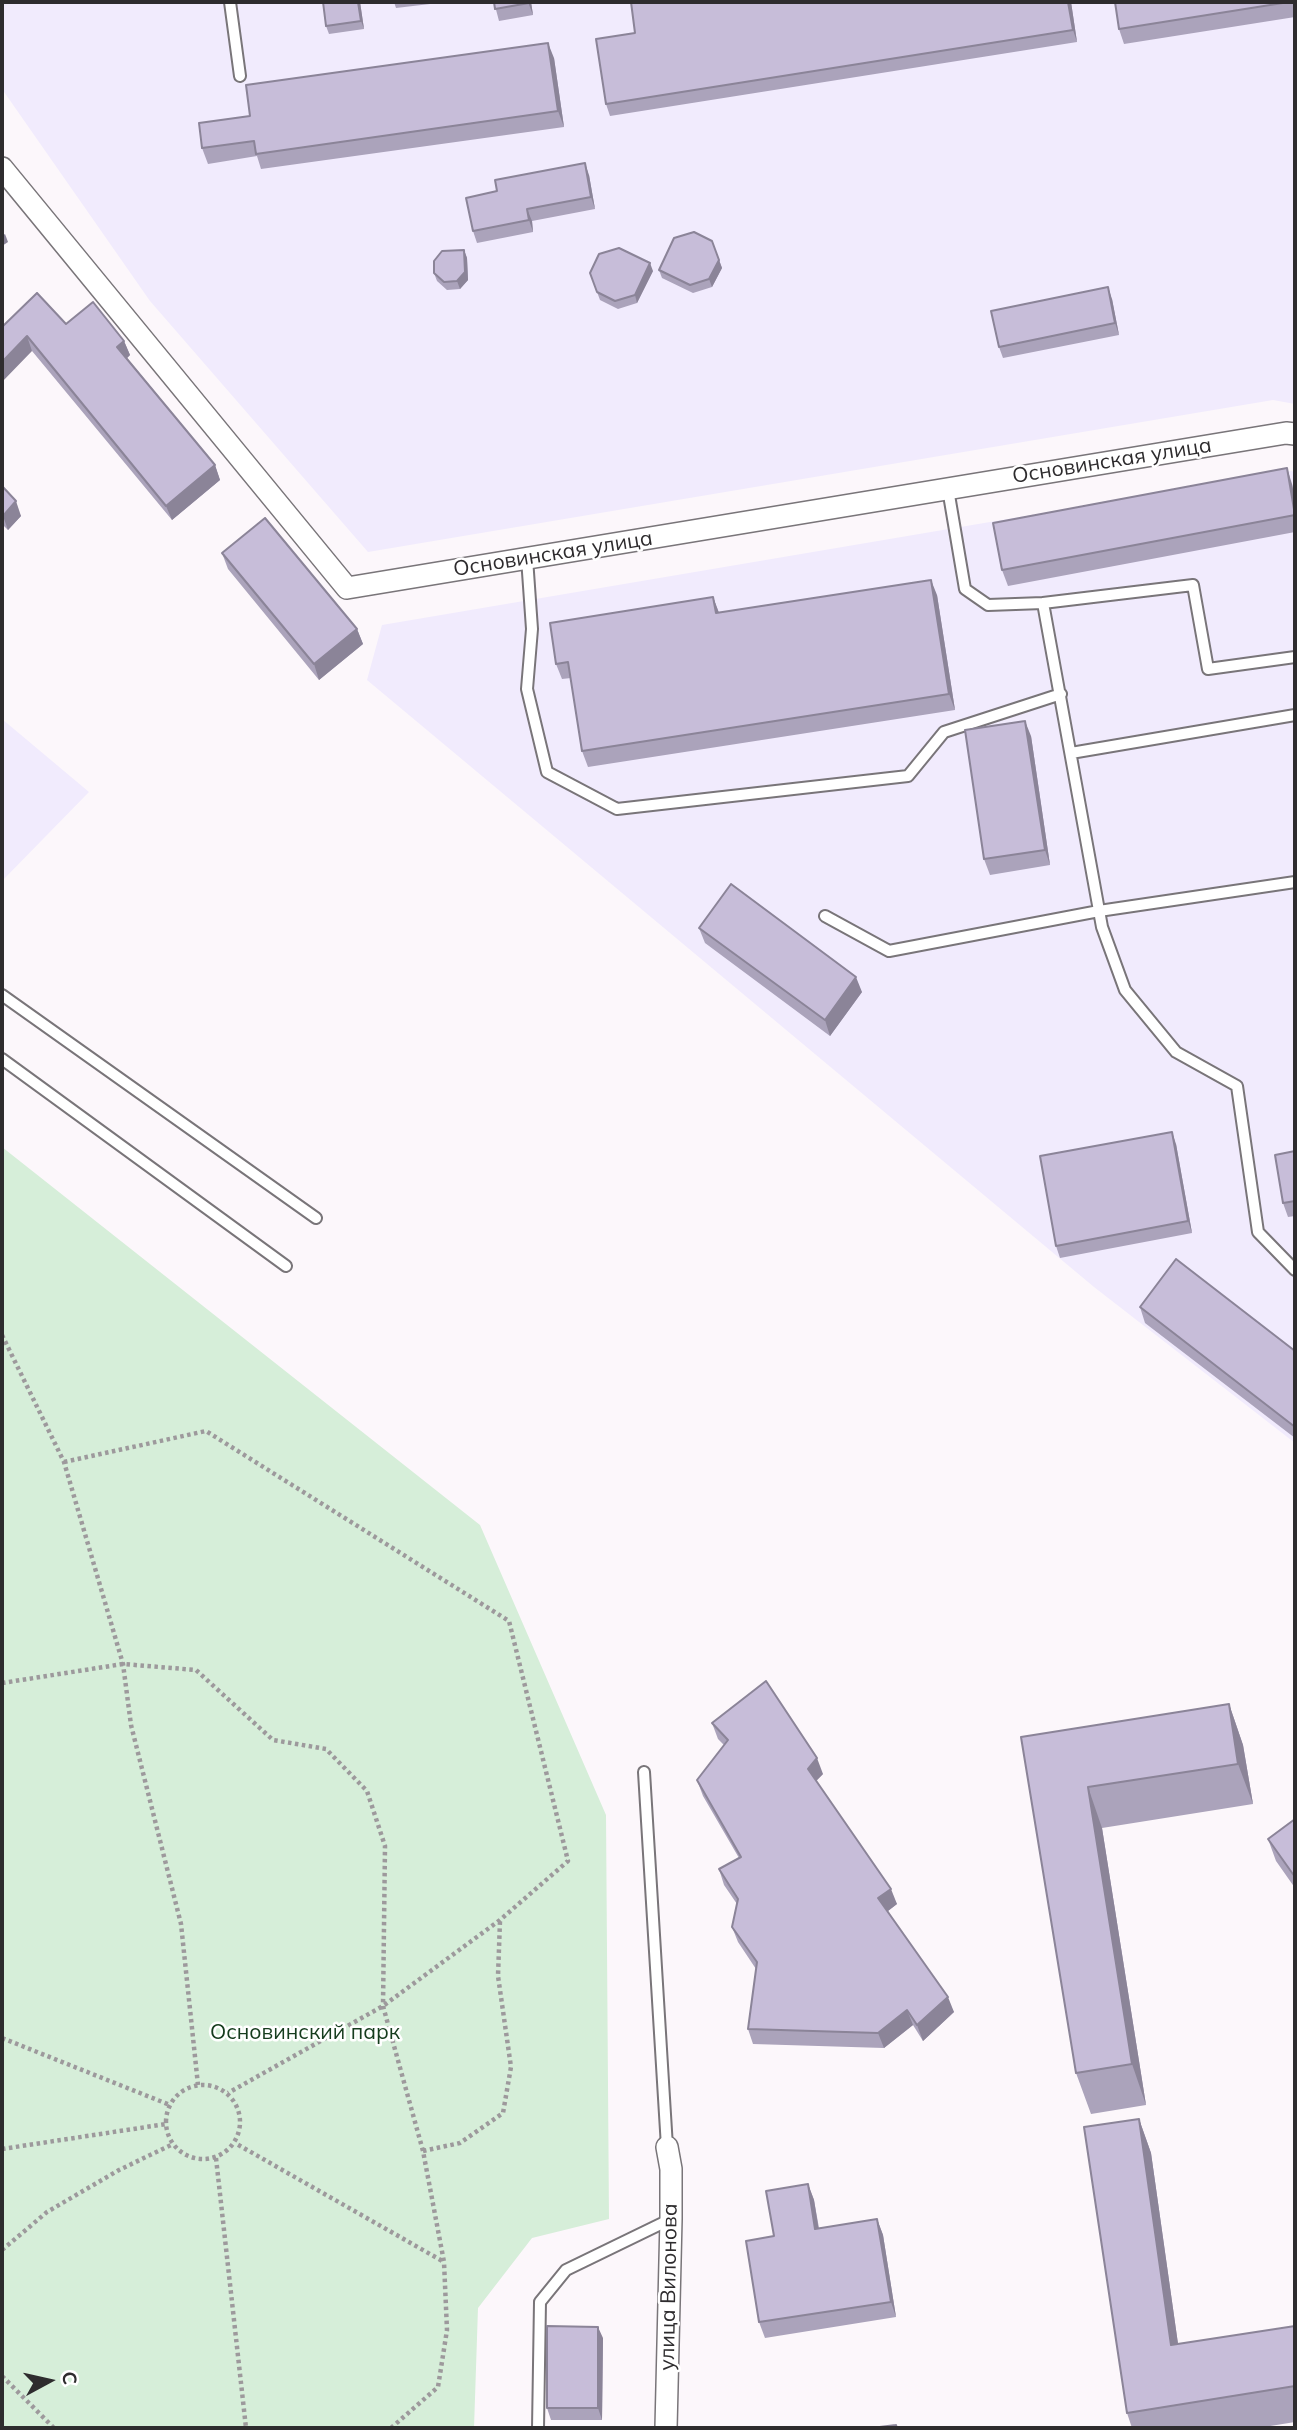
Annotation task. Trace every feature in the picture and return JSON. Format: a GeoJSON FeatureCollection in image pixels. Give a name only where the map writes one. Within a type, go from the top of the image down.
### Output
{"type":"FeatureCollection","features":[{"type":"Feature","properties":{"kind":"street","name":"Основинская улица"},"geometry":{"type":"LineString","coordinates":[[2,168],[347,588],[1286,433],[1295,434]]}},
{"type":"Feature","properties":{"kind":"street","name":"улица Вилонова"},"geometry":{"type":"LineString","coordinates":[[666,2428],[671,2219],[671,2169],[667,2147]]}},
{"type":"Feature","properties":{"kind":"lane"},"geometry":{"type":"LineString","coordinates":[[230,2],[240,76]]}},
{"type":"Feature","properties":{"kind":"lane"},"geometry":{"type":"LineString","coordinates":[[948,489],[965,589],[988,605],[1043,603],[1193,585],[1208,669],[1295,657]]}},
{"type":"Feature","properties":{"kind":"lane"},"geometry":{"type":"LineString","coordinates":[[527,558],[532,629],[527,690],[547,772],[617,809],[908,776],[944,732],[1061,694]]}},
{"type":"Feature","properties":{"kind":"lane"},"geometry":{"type":"LineString","coordinates":[[1043,603],[1102,927],[1125,990],[1176,1052],[1237,1086],[1258,1232],[1295,1270]]}},
{"type":"Feature","properties":{"kind":"lane"},"geometry":{"type":"LineString","coordinates":[[1071,753],[1295,715]]}},
{"type":"Feature","properties":{"kind":"lane"},"geometry":{"type":"LineString","coordinates":[[825,916],[889,951],[1099,911],[1295,882]]}},
{"type":"Feature","properties":{"kind":"lane"},"geometry":{"type":"LineString","coordinates":[[2,995],[316,1218]]}},
{"type":"Feature","properties":{"kind":"lane"},"geometry":{"type":"LineString","coordinates":[[2,1059],[286,1265]]}},
{"type":"Feature","properties":{"kind":"lane"},"geometry":{"type":"LineString","coordinates":[[644,1772],[667,2147]]}},
{"type":"Feature","properties":{"kind":"lane"},"geometry":{"type":"LineString","coordinates":[[538,2428],[540,2302],[566,2270],[671,2219]]}},
{"type":"Feature","properties":{"kind":"path"},"geometry":{"type":"LineString","coordinates":[[2,1335],[64,1462],[123,1664],[131,1725],[181,1924],[198,2085]]}},
{"type":"Feature","properties":{"kind":"path"},"geometry":{"type":"LineString","coordinates":[[64,1462],[206,1431],[509,1621],[568,1861],[500,1920],[383,2006],[228,2093]]}},
{"type":"Feature","properties":{"kind":"path"},"geometry":{"type":"LineString","coordinates":[[2,1683],[123,1664],[196,1670],[272,1740],[326,1749],[367,1791],[385,1846],[383,2006],[423,2151],[444,2262],[447,2330],[438,2387],[391,2428]]}},
{"type":"Feature","properties":{"kind":"path"},"geometry":{"type":"LineString","coordinates":[[423,2151],[460,2143],[503,2113],[511,2067],[498,1976],[500,1920]]}},
{"type":"Feature","properties":{"kind":"path"},"geometry":{"type":"LineString","coordinates":[[2,2038],[170,2105]]}},
{"type":"Feature","properties":{"kind":"path"},"geometry":{"type":"LineString","coordinates":[[209,2084],[228,2093],[239,2111],[241,2122],[235,2143],[227,2152],[216,2158],[204,2160],[182,2153],[173,2144],[166,2124],[170,2105],[186,2088],[198,2085],[209,2084]]}},
{"type":"Feature","properties":{"kind":"path"},"geometry":{"type":"LineString","coordinates":[[2,2149],[166,2124]]}},
{"type":"Feature","properties":{"kind":"path"},"geometry":{"type":"LineString","coordinates":[[235,2143],[444,2262]]}},
{"type":"Feature","properties":{"kind":"path"},"geometry":{"type":"LineString","coordinates":[[2,2250],[47,2213],[119,2169],[173,2144]]}},
{"type":"Feature","properties":{"kind":"path"},"geometry":{"type":"LineString","coordinates":[[216,2158],[246,2428]]}},
{"type":"Feature","properties":{"kind":"path"},"geometry":{"type":"LineString","coordinates":[[2,2376],[54,2428]]}},
{"type":"Feature","properties":{"kind":"shaded area"},"geometry":{"type":"Polygon","coordinates":[[[2,2],[1295,2],[1295,404],[1273,400],[368,552],[150,301],[2,89],[2,2]]]}},
{"type":"Feature","properties":{"kind":"shaded area"},"geometry":{"type":"Polygon","coordinates":[[[1295,472],[1295,1443],[1094,1287],[367,680],[382,625],[1295,472]]]}},
{"type":"Feature","properties":{"kind":"shaded area"},"geometry":{"type":"Polygon","coordinates":[[[2,719],[89,792],[2,881],[2,719]]]}},
{"type":"Feature","properties":{"kind":"green space","name":"Основинский парк"},"geometry":{"type":"Polygon","coordinates":[[[2,1147],[480,1525],[606,1815],[609,2219],[532,2238],[478,2308],[474,2428],[2,2428],[2,1147]]]}},
{"type":"Feature","properties":{"kind":"building"},"geometry":{"type":"Polygon","coordinates":[[[323,2],[358,2],[361,21],[326,26],[323,2]]]}},
{"type":"Feature","properties":{"kind":"building"},"geometry":{"type":"Polygon","coordinates":[[[494,2],[528,2],[529,3],[495,9],[494,2]]]}},
{"type":"Feature","properties":{"kind":"building"},"geometry":{"type":"Polygon","coordinates":[[[631,2],[1068,2],[1073,30],[606,104],[596,39],[635,33],[631,2]]]}},
{"type":"Feature","properties":{"kind":"building"},"geometry":{"type":"Polygon","coordinates":[[[1115,2],[1289,2],[1119,29],[1115,2]]]}},
{"type":"Feature","properties":{"kind":"building"},"geometry":{"type":"Polygon","coordinates":[[[548,43],[558,111],[256,154],[254,141],[202,148],[199,123],[250,116],[246,85],[548,43]]]}},
{"type":"Feature","properties":{"kind":"building"},"geometry":{"type":"Polygon","coordinates":[[[585,163],[591,197],[527,209],[529,220],[473,231],[466,198],[497,191],[495,180],[585,163]]]}},
{"type":"Feature","properties":{"kind":"building"},"geometry":{"type":"Polygon","coordinates":[[[694,232],[712,241],[719,260],[709,279],[690,285],[659,270],[674,238],[694,232]]]}},
{"type":"Feature","properties":{"kind":"building"},"geometry":{"type":"Polygon","coordinates":[[[619,248],[650,263],[635,295],[615,301],[597,292],[590,273],[599,254],[619,248]]]}},
{"type":"Feature","properties":{"kind":"building"},"geometry":{"type":"Polygon","coordinates":[[[464,250],[465,272],[457,281],[444,282],[434,273],[434,261],[442,251],[464,250]]]}},
{"type":"Feature","properties":{"kind":"building"},"geometry":{"type":"Polygon","coordinates":[[[1108,287],[1115,323],[999,347],[991,311],[1108,287]]]}},
{"type":"Feature","properties":{"kind":"building"},"geometry":{"type":"Polygon","coordinates":[[[37,293],[66,324],[93,302],[124,341],[117,347],[215,465],[166,506],[27,336],[2,362],[2,327],[37,293]]]}},
{"type":"Feature","properties":{"kind":"building"},"geometry":{"type":"Polygon","coordinates":[[[1287,468],[1295,515],[1002,570],[993,523],[1287,468]]]}},
{"type":"Feature","properties":{"kind":"building"},"geometry":{"type":"Polygon","coordinates":[[[2,486],[16,501],[3,516],[2,515],[2,486]]]}},
{"type":"Feature","properties":{"kind":"building"},"geometry":{"type":"Polygon","coordinates":[[[265,518],[357,629],[314,664],[222,553],[265,518]]]}},
{"type":"Feature","properties":{"kind":"building"},"geometry":{"type":"Polygon","coordinates":[[[931,580],[949,694],[582,751],[568,662],[556,664],[550,623],[713,597],[716,613],[931,580]]]}},
{"type":"Feature","properties":{"kind":"building"},"geometry":{"type":"Polygon","coordinates":[[[1025,721],[1045,850],[984,859],[965,730],[1025,721]]]}},
{"type":"Feature","properties":{"kind":"building"},"geometry":{"type":"Polygon","coordinates":[[[731,884],[856,977],[825,1020],[699,928],[731,884]]]}},
{"type":"Feature","properties":{"kind":"building"},"geometry":{"type":"Polygon","coordinates":[[[1172,1132],[1188,1221],[1056,1246],[1040,1156],[1172,1132]]]}},
{"type":"Feature","properties":{"kind":"building"},"geometry":{"type":"Polygon","coordinates":[[[1295,1151],[1295,1201],[1283,1203],[1275,1155],[1295,1151]]]}},
{"type":"Feature","properties":{"kind":"building"},"geometry":{"type":"Polygon","coordinates":[[[1176,1259],[1295,1351],[1295,1427],[1140,1307],[1176,1259]]]}},
{"type":"Feature","properties":{"kind":"building"},"geometry":{"type":"Polygon","coordinates":[[[766,1681],[817,1758],[808,1769],[891,1889],[878,1898],[948,1997],[917,2025],[907,2010],[878,2033],[748,2029],[757,1962],[732,1927],[738,1899],[719,1869],[741,1857],[697,1780],[728,1740],[712,1723],[766,1681]]]}},
{"type":"Feature","properties":{"kind":"building"},"geometry":{"type":"Polygon","coordinates":[[[1229,1704],[1238,1764],[1088,1787],[1132,2064],[1076,2073],[1021,1737],[1229,1704]]]}},
{"type":"Feature","properties":{"kind":"building"},"geometry":{"type":"Polygon","coordinates":[[[1295,1819],[1295,1877],[1268,1839],[1295,1819]]]}},
{"type":"Feature","properties":{"kind":"building"},"geometry":{"type":"Polygon","coordinates":[[[1139,2119],[1171,2345],[1295,2326],[1295,2386],[1127,2413],[1084,2127],[1139,2119]]]}},
{"type":"Feature","properties":{"kind":"building"},"geometry":{"type":"Polygon","coordinates":[[[808,2184],[815,2229],[877,2219],[891,2302],[759,2322],[746,2241],[774,2236],[766,2191],[808,2184]]]}},
{"type":"Feature","properties":{"kind":"building"},"geometry":{"type":"Polygon","coordinates":[[[547,2326],[598,2327],[598,2408],[547,2408],[547,2326]]]}},
{"type":"Feature","properties":{"kind":"building"},"geometry":{"type":"Polygon","coordinates":[[[896,2425],[897,2428],[871,2428],[896,2425]]]}}]}
